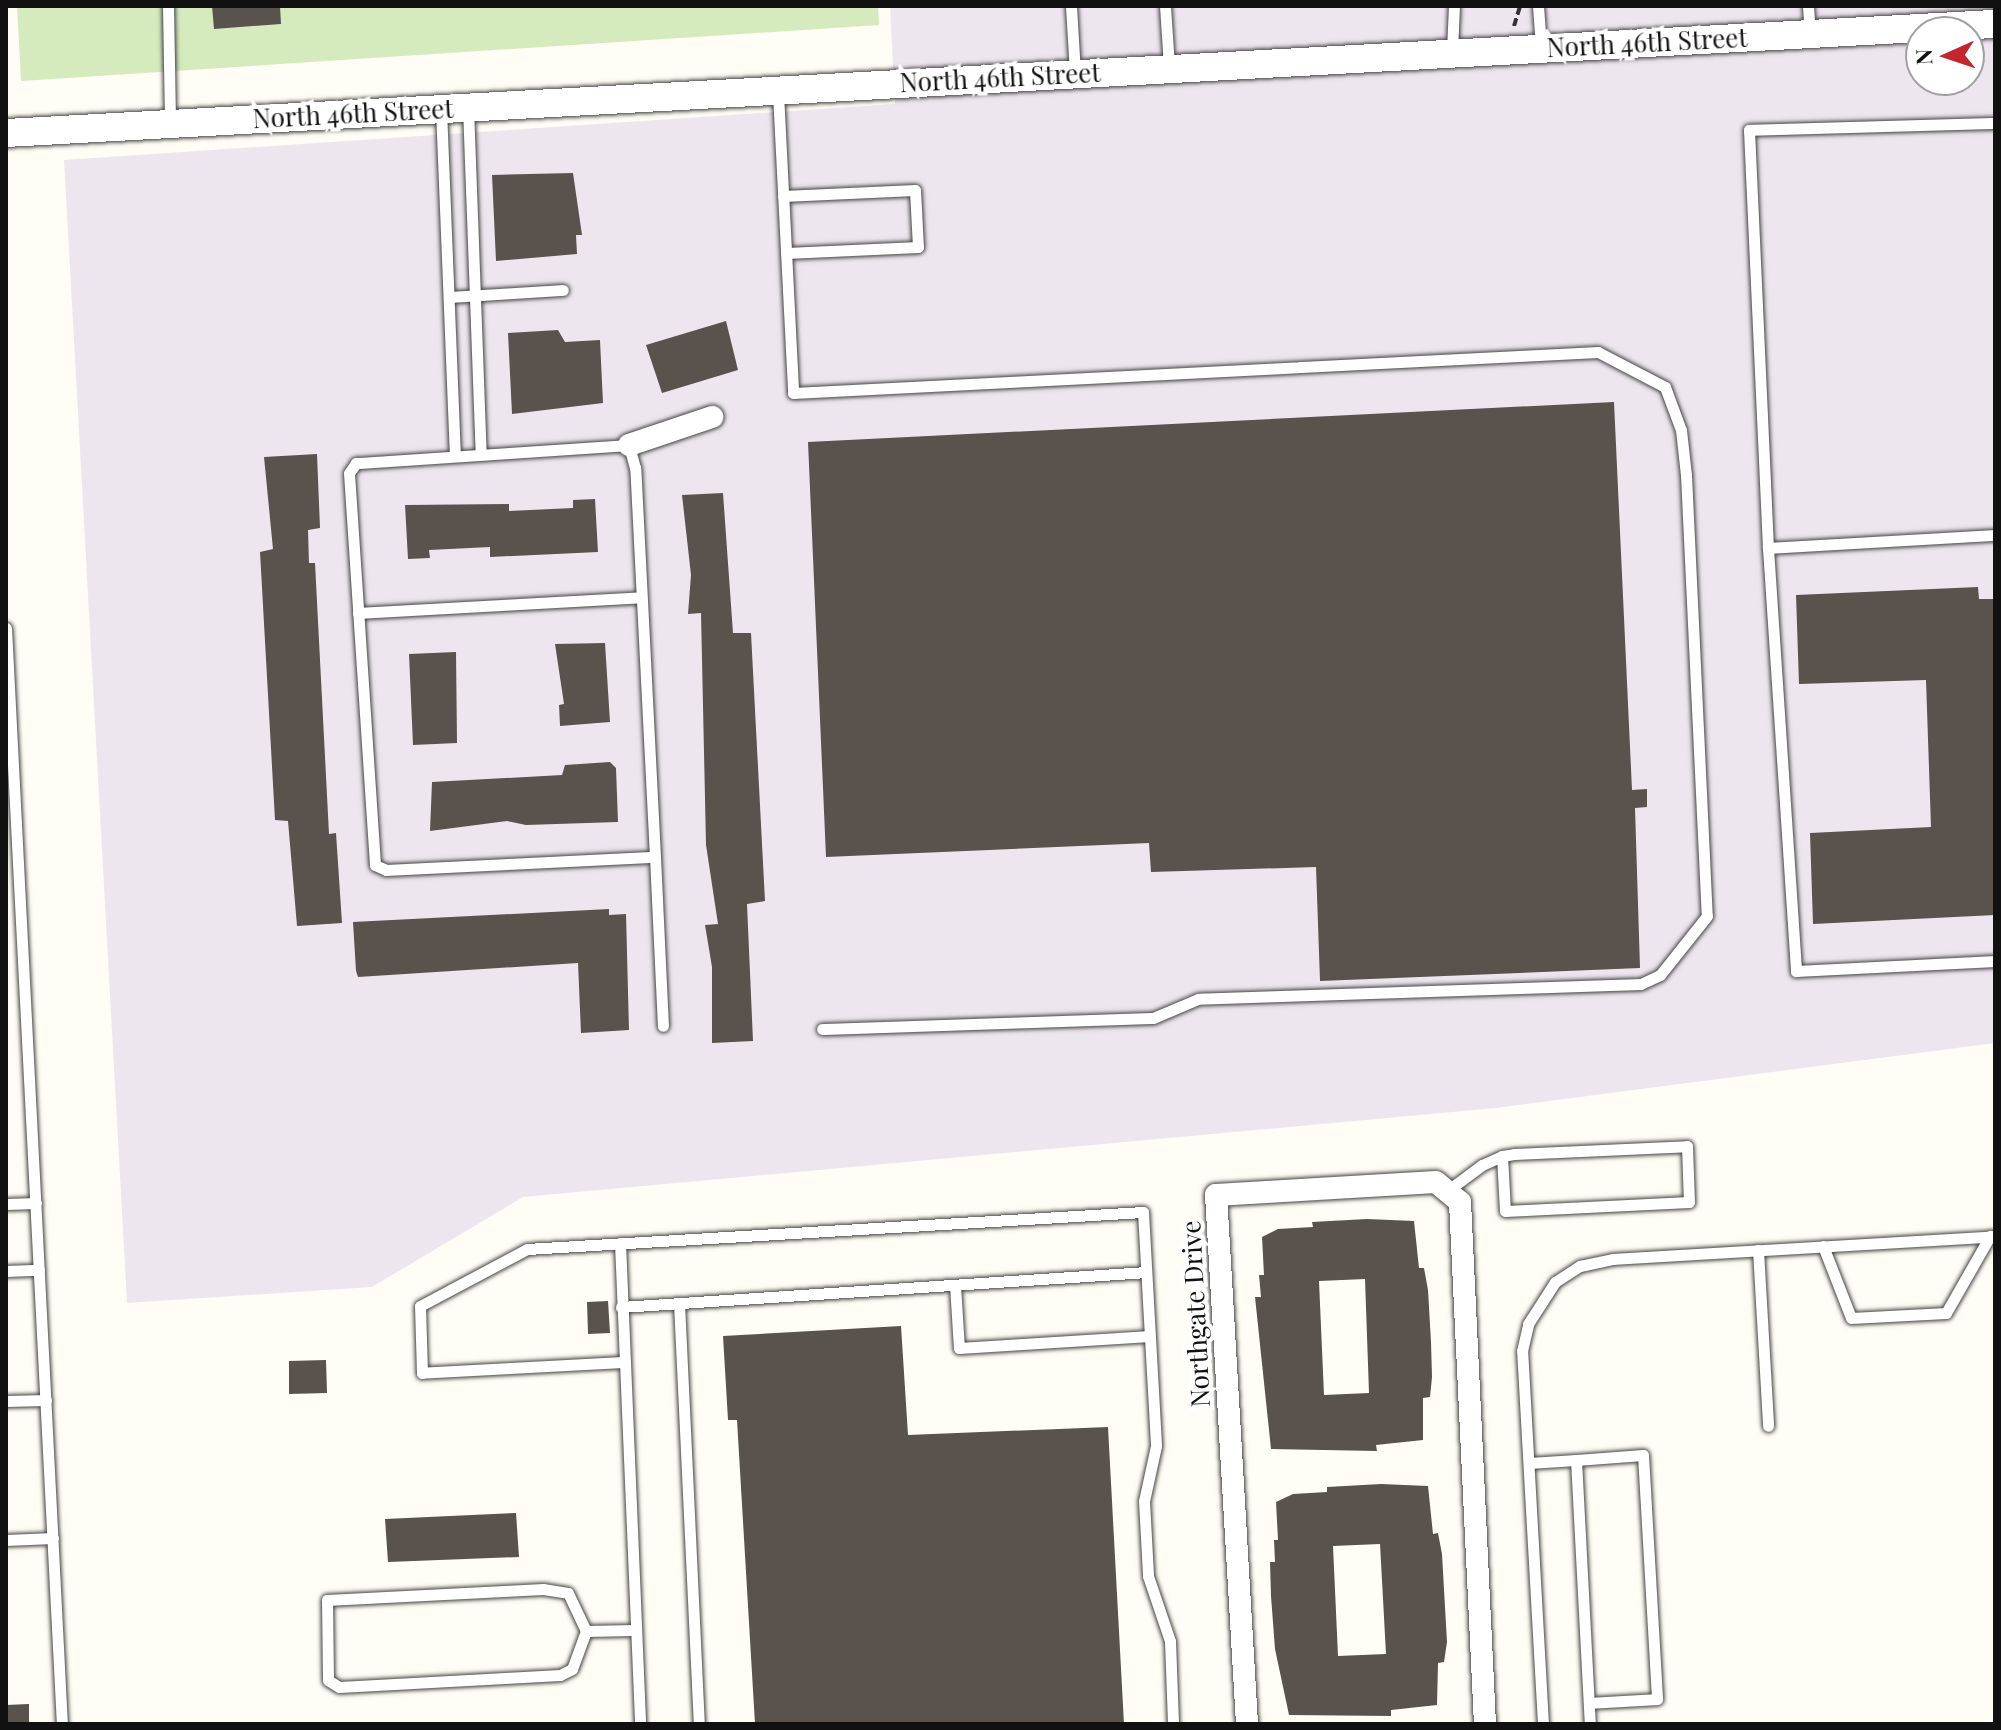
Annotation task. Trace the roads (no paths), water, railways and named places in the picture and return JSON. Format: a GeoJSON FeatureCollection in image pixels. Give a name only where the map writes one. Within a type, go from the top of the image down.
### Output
{"type":"FeatureCollection","features":[{"type":"Feature","properties":{"kind":"street","name":"North 46th Street"},"geometry":{"type":"LineString","coordinates":[[6,133],[1541,47],[1809,20],[1995,24]]}},
{"type":"Feature","properties":{"kind":"street"},"geometry":{"type":"LineString","coordinates":[[629,445],[712,417]]}},
{"type":"Feature","properties":{"kind":"street","name":"Northgate Drive"},"geometry":{"type":"LineString","coordinates":[[1247,1724],[1216,1195],[1436,1182],[1447,1191]]}},
{"type":"Feature","properties":{"kind":"street"},"geometry":{"type":"LineString","coordinates":[[1447,1191],[1460,1202],[1485,1724]]}},
{"type":"Feature","properties":{"kind":"lane"},"geometry":{"type":"LineString","coordinates":[[168,6],[170,124]]}},
{"type":"Feature","properties":{"kind":"lane"},"geometry":{"type":"LineString","coordinates":[[1071,6],[1075,73]]}},
{"type":"Feature","properties":{"kind":"lane"},"geometry":{"type":"LineString","coordinates":[[1165,6],[1169,67]]}},
{"type":"Feature","properties":{"kind":"lane"},"geometry":{"type":"LineString","coordinates":[[1452,52],[1454,6]]}},
{"type":"Feature","properties":{"kind":"lane"},"geometry":{"type":"LineString","coordinates":[[1538,6],[1541,47]]}},
{"type":"Feature","properties":{"kind":"lane"},"geometry":{"type":"LineString","coordinates":[[778,89],[793,393],[1598,352],[1665,387],[1681,430],[1686,475],[1707,916],[1660,975],[1641,984],[1198,999],[1153,1018],[822,1029]]}},
{"type":"Feature","properties":{"kind":"lane"},"geometry":{"type":"LineString","coordinates":[[454,107],[478,295],[481,454]]}},
{"type":"Feature","properties":{"kind":"lane"},"geometry":{"type":"LineString","coordinates":[[454,107],[451,297],[455,456]]}},
{"type":"Feature","properties":{"kind":"lane"},"geometry":{"type":"LineString","coordinates":[[1995,123],[1749,130],[1768,548],[1796,971],[1995,961]]}},
{"type":"Feature","properties":{"kind":"lane"},"geometry":{"type":"LineString","coordinates":[[783,196],[915,190],[918,247],[786,253]]}},
{"type":"Feature","properties":{"kind":"lane"},"geometry":{"type":"LineString","coordinates":[[451,297],[563,290]]}},
{"type":"Feature","properties":{"kind":"lane"},"geometry":{"type":"LineString","coordinates":[[655,857],[386,870],[375,865],[349,473],[356,463],[629,445],[641,597],[655,857],[663,1026]]}},
{"type":"Feature","properties":{"kind":"lane"},"geometry":{"type":"LineString","coordinates":[[1768,548],[1995,535]]}},
{"type":"Feature","properties":{"kind":"lane"},"geometry":{"type":"LineString","coordinates":[[358,613],[641,597]]}},
{"type":"Feature","properties":{"kind":"lane"},"geometry":{"type":"LineString","coordinates":[[6,628],[62,1724]]}},
{"type":"Feature","properties":{"kind":"lane"},"geometry":{"type":"LineString","coordinates":[[1447,1191],[1502,1156],[1687,1146],[1689,1202],[1505,1211],[1502,1156]]}},
{"type":"Feature","properties":{"kind":"lane"},"geometry":{"type":"LineString","coordinates":[[6,1204],[36,1203]]}},
{"type":"Feature","properties":{"kind":"lane"},"geometry":{"type":"LineString","coordinates":[[622,1362],[422,1373],[420,1306],[527,1249],[1143,1212],[1156,1446],[1144,1501],[1148,1576],[1170,1641],[1173,1724]]}},
{"type":"Feature","properties":{"kind":"lane"},"geometry":{"type":"LineString","coordinates":[[1823,1246],[1851,1318],[1946,1313],[1993,1236]]}},
{"type":"Feature","properties":{"kind":"lane"},"geometry":{"type":"LineString","coordinates":[[1543,1724],[1522,1351],[1528,1324],[1555,1282],[1580,1266],[1613,1259],[1993,1236]]}},
{"type":"Feature","properties":{"kind":"lane"},"geometry":{"type":"LineString","coordinates":[[620,1243],[622,1362],[640,1724]]}},
{"type":"Feature","properties":{"kind":"lane"},"geometry":{"type":"LineString","coordinates":[[1758,1250],[1768,1426]]}},
{"type":"Feature","properties":{"kind":"lane"},"geometry":{"type":"LineString","coordinates":[[6,1271],[39,1270]]}},
{"type":"Feature","properties":{"kind":"lane"},"geometry":{"type":"LineString","coordinates":[[621,1307],[1146,1272]]}},
{"type":"Feature","properties":{"kind":"lane"},"geometry":{"type":"LineString","coordinates":[[955,1285],[959,1348],[1150,1336]]}},
{"type":"Feature","properties":{"kind":"lane"},"geometry":{"type":"LineString","coordinates":[[679,1303],[699,1724]]}},
{"type":"Feature","properties":{"kind":"lane"},"geometry":{"type":"LineString","coordinates":[[6,1401],[46,1400]]}},
{"type":"Feature","properties":{"kind":"lane"},"geometry":{"type":"LineString","coordinates":[[1529,1463],[1643,1455],[1657,1699],[1589,1703]]}},
{"type":"Feature","properties":{"kind":"lane"},"geometry":{"type":"LineString","coordinates":[[1576,1460],[1590,1724]]}},
{"type":"Feature","properties":{"kind":"lane"},"geometry":{"type":"LineString","coordinates":[[6,1540],[53,1538]]}},
{"type":"Feature","properties":{"kind":"lane"},"geometry":{"type":"LineString","coordinates":[[543,1589],[568,1593],[586,1631],[572,1669],[560,1675],[339,1687],[328,1680],[327,1600],[543,1589]]}},
{"type":"Feature","properties":{"kind":"lane"},"geometry":{"type":"LineString","coordinates":[[586,1631],[634,1630]]}}]}
